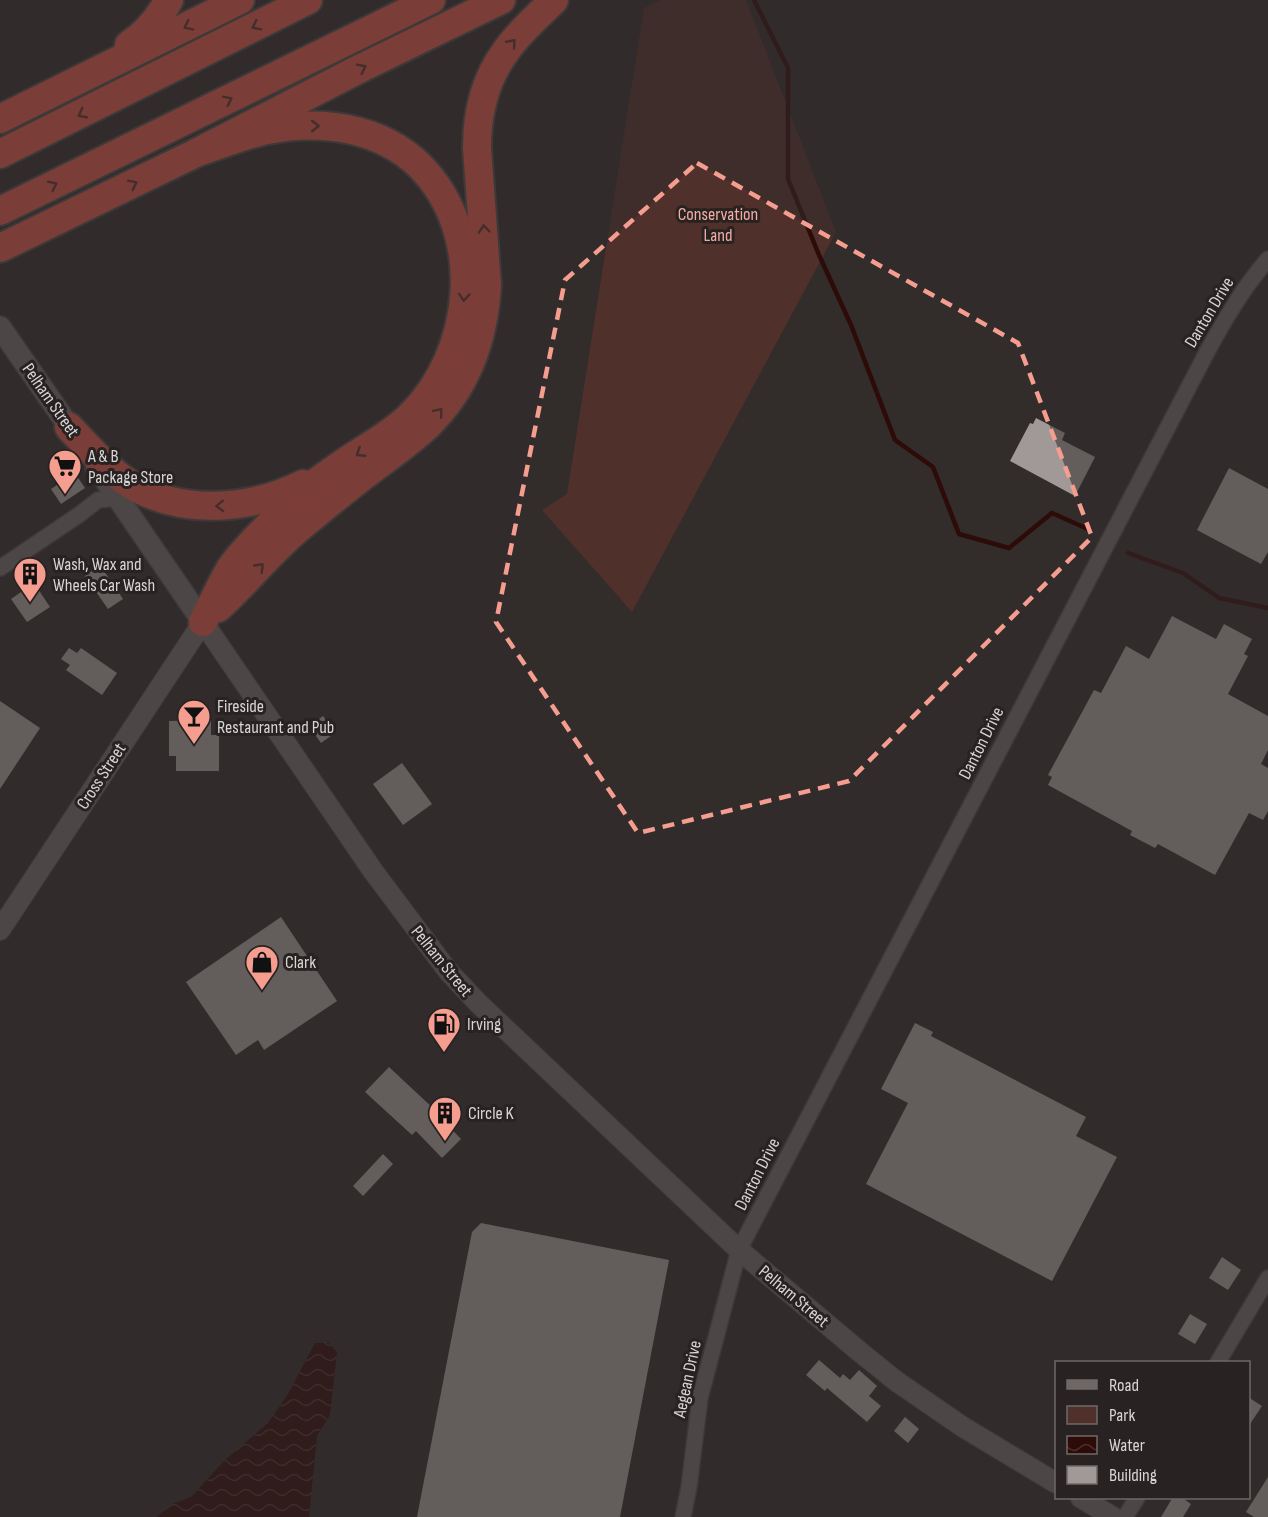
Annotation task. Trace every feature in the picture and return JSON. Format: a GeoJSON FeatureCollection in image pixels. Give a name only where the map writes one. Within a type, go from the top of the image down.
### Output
{"type":"FeatureCollection","features":[{"type":"Feature","properties":{"kind":"highway"},"geometry":{"type":"LineString","coordinates":[[42,98],[104,62],[141,37],[156,21],[169,0]]}},
{"type":"Feature","properties":{"kind":"highway"},"geometry":{"type":"LineString","coordinates":[[0,119],[240,0]]}},
{"type":"Feature","properties":{"kind":"highway"},"geometry":{"type":"LineString","coordinates":[[0,154],[308,0]]}},
{"type":"Feature","properties":{"kind":"highway"},"geometry":{"type":"LineString","coordinates":[[0,211],[431,0]]}},
{"type":"Feature","properties":{"kind":"highway"},"geometry":{"type":"LineString","coordinates":[[3,247],[501,0]]}},
{"type":"Feature","properties":{"kind":"highway"},"geometry":{"type":"LineString","coordinates":[[203,622],[237,591],[296,530],[428,424],[451,398],[466,372],[477,347],[487,297],[477,148],[477,130],[483,99],[492,74],[506,50],[554,0]]}},
{"type":"Feature","properties":{"kind":"highway"},"geometry":{"type":"LineString","coordinates":[[198,152],[267,130],[295,126],[344,128],[381,139],[414,160],[434,182],[449,207],[461,246],[465,287],[460,328],[454,347],[435,384],[410,416],[378,441],[334,469],[284,510],[231,567],[203,622]]}},
{"type":"Feature","properties":{"kind":"highway"},"geometry":{"type":"LineString","coordinates":[[69,427],[99,458],[129,483],[158,498],[197,505],[238,504],[277,496],[334,469]]}},
{"type":"Feature","properties":{"kind":"main road","name":"Pelham Street"},"geometry":{"type":"LineString","coordinates":[[0,327],[203,622]]}},
{"type":"Feature","properties":{"kind":"street","name":"Danton Drive"},"geometry":{"type":"LineString","coordinates":[[739,1250],[1207,352],[1233,306],[1268,259]]}},
{"type":"Feature","properties":{"kind":"street"},"geometry":{"type":"LineString","coordinates":[[0,568],[98,500],[118,498]]}},
{"type":"Feature","properties":{"kind":"street","name":"Cross Street"},"geometry":{"type":"LineString","coordinates":[[0,930],[203,622]]}},
{"type":"Feature","properties":{"kind":"street","name":"Pelham Street"},"geometry":{"type":"LineString","coordinates":[[203,622],[373,871],[448,971],[478,1004],[739,1250],[860,1352],[896,1381],[979,1437],[1055,1482]]}},
{"type":"Feature","properties":{"kind":"street","name":"Aegean Drive"},"geometry":{"type":"LineString","coordinates":[[683,1517],[700,1398],[739,1250]]}},
{"type":"Feature","properties":{"kind":"street"},"geometry":{"type":"LineString","coordinates":[[1219,1361],[1268,1278]]}},
{"type":"Feature","properties":{"kind":"street"},"geometry":{"type":"LineString","coordinates":[[1084,1499],[1113,1517]]}},
{"type":"Feature","properties":{"kind":"street"},"geometry":{"type":"LineString","coordinates":[[1125,1517],[1136,1499]]}},
{"type":"Feature","properties":{"kind":"highlighted area"},"geometry":{"type":"Polygon","coordinates":[[[697,163],[1018,343],[1092,537],[849,781],[638,833],[496,622],[565,280],[697,163]]]}},
{"type":"Feature","properties":{"kind":"green space","name":"Conservation Land"},"geometry":{"type":"Polygon","coordinates":[[[662,0],[746,0],[836,232],[632,612],[542,510],[567,494],[644,8],[662,0]]]}},
{"type":"Feature","properties":{"kind":"water"},"geometry":{"type":"Polygon","coordinates":[[[315,1343],[329,1343],[337,1352],[330,1415],[317,1436],[309,1517],[157,1517],[170,1505],[191,1497],[224,1461],[268,1423],[288,1394],[315,1343]]]}},
{"type":"Feature","properties":{"kind":"building"},"geometry":{"type":"Polygon","coordinates":[[[1036,418],[1065,433],[1062,440],[1095,457],[1075,496],[1010,461],[1030,423],[1033,424],[1036,418]]]}},
{"type":"Feature","properties":{"kind":"building"},"geometry":{"type":"Polygon","coordinates":[[[1229,468],[1268,489],[1268,552],[1261,564],[1197,530],[1229,468]]]}},
{"type":"Feature","properties":{"kind":"building","name":"A & B Package Store"},"geometry":{"type":"Polygon","coordinates":[[[75,473],[85,488],[61,504],[51,489],[75,473]]]}},
{"type":"Feature","properties":{"kind":"building"},"geometry":{"type":"Polygon","coordinates":[[[100,565],[123,599],[108,609],[85,576],[100,565]]]}},
{"type":"Feature","properties":{"kind":"building","name":"Wash, Wax and Wheels Car Wash"},"geometry":{"type":"Polygon","coordinates":[[[34,583],[50,607],[27,622],[11,599],[34,583]]]}},
{"type":"Feature","properties":{"kind":"building"},"geometry":{"type":"Polygon","coordinates":[[[1172,616],[1216,639],[1224,624],[1252,639],[1244,654],[1248,656],[1228,694],[1268,716],[1268,750],[1261,764],[1268,768],[1268,811],[1263,820],[1249,813],[1215,875],[1158,844],[1155,848],[1130,835],[1132,831],[1048,785],[1052,777],[1048,775],[1094,690],[1101,693],[1126,646],[1149,659],[1172,616]]]}},
{"type":"Feature","properties":{"kind":"building"},"geometry":{"type":"Polygon","coordinates":[[[69,648],[77,653],[81,648],[117,673],[102,695],[66,670],[70,665],[61,659],[69,648]]]}},
{"type":"Feature","properties":{"kind":"building"},"geometry":{"type":"Polygon","coordinates":[[[0,701],[40,728],[0,789],[0,701]]]}},
{"type":"Feature","properties":{"kind":"building"},"geometry":{"type":"Polygon","coordinates":[[[323,716],[335,733],[321,743],[309,726],[323,716]]]}},
{"type":"Feature","properties":{"kind":"building","name":"Fireside Restaurant and Pub"},"geometry":{"type":"Polygon","coordinates":[[[211,720],[211,735],[219,735],[219,771],[176,771],[176,756],[169,756],[169,721],[211,720]]]}},
{"type":"Feature","properties":{"kind":"building"},"geometry":{"type":"Polygon","coordinates":[[[402,763],[432,804],[403,825],[373,784],[402,763]]]}},
{"type":"Feature","properties":{"kind":"building","name":"Clark"},"geometry":{"type":"Polygon","coordinates":[[[281,917],[337,1001],[264,1050],[258,1040],[236,1055],[186,982],[281,917]]]}},
{"type":"Feature","properties":{"kind":"building"},"geometry":{"type":"Polygon","coordinates":[[[915,1023],[933,1032],[931,1036],[1086,1117],[1076,1136],[1117,1157],[1052,1281],[866,1184],[908,1103],[881,1089],[915,1023]]]}},
{"type":"Feature","properties":{"kind":"building","name":"Circle K"},"geometry":{"type":"Polygon","coordinates":[[[389,1067],[435,1110],[461,1139],[442,1158],[416,1131],[412,1135],[365,1092],[389,1067]]]}},
{"type":"Feature","properties":{"kind":"building"},"geometry":{"type":"Polygon","coordinates":[[[383,1154],[393,1164],[363,1196],[353,1186],[383,1154]]]}},
{"type":"Feature","properties":{"kind":"building"},"geometry":{"type":"Polygon","coordinates":[[[481,1223],[669,1260],[620,1517],[417,1517],[472,1232],[481,1223]]]}},
{"type":"Feature","properties":{"kind":"building"},"geometry":{"type":"Polygon","coordinates":[[[1222,1257],[1241,1270],[1228,1290],[1209,1278],[1222,1257]]]}},
{"type":"Feature","properties":{"kind":"building"},"geometry":{"type":"Polygon","coordinates":[[[1190,1314],[1207,1324],[1195,1344],[1178,1334],[1190,1314]]]}},
{"type":"Feature","properties":{"kind":"building"},"geometry":{"type":"Polygon","coordinates":[[[819,1360],[840,1378],[843,1374],[850,1380],[859,1370],[877,1386],[869,1396],[881,1406],[867,1422],[827,1388],[825,1391],[806,1375],[819,1360]]]}},
{"type":"Feature","properties":{"kind":"building"},"geometry":{"type":"Polygon","coordinates":[[[1250,1398],[1262,1406],[1250,1424],[1250,1398]]]}},
{"type":"Feature","properties":{"kind":"building"},"geometry":{"type":"Polygon","coordinates":[[[905,1417],[919,1429],[908,1443],[894,1431],[905,1417]]]}},
{"type":"Feature","properties":{"kind":"building"},"geometry":{"type":"Polygon","coordinates":[[[1268,1477],[1268,1517],[1254,1517],[1246,1512],[1268,1477]]]}},
{"type":"Feature","properties":{"kind":"building"},"geometry":{"type":"Polygon","coordinates":[[[1172,1499],[1184,1499],[1191,1504],[1183,1517],[1161,1517],[1172,1499]]]}},
{"type":"Feature","properties":{"kind":"waterway"},"geometry":{"type":"LineString","coordinates":[[754,0],[788,68],[788,179],[851,325],[895,440],[933,467],[959,534],[1009,548],[1052,513],[1090,530]]}},
{"type":"Feature","properties":{"kind":"waterway"},"geometry":{"type":"LineString","coordinates":[[1128,553],[1183,573],[1219,598],[1268,608]]}},
{"type":"Feature","properties":{"kind":"place","name":"A & B Package Store"},"geometry":{"type":"Point","coordinates":[65,495]}},
{"type":"Feature","properties":{"kind":"place","name":"Wash, Wax and Wheels Car Wash"},"geometry":{"type":"Point","coordinates":[30,603]}},
{"type":"Feature","properties":{"kind":"place","name":"Fireside Restaurant and Pub"},"geometry":{"type":"Point","coordinates":[194,745]}},
{"type":"Feature","properties":{"kind":"place","name":"Clark"},"geometry":{"type":"Point","coordinates":[262,991]}},
{"type":"Feature","properties":{"kind":"place","name":"Irving"},"geometry":{"type":"Point","coordinates":[444,1053]}},
{"type":"Feature","properties":{"kind":"place","name":"Circle K"},"geometry":{"type":"Point","coordinates":[445,1142]}}]}
